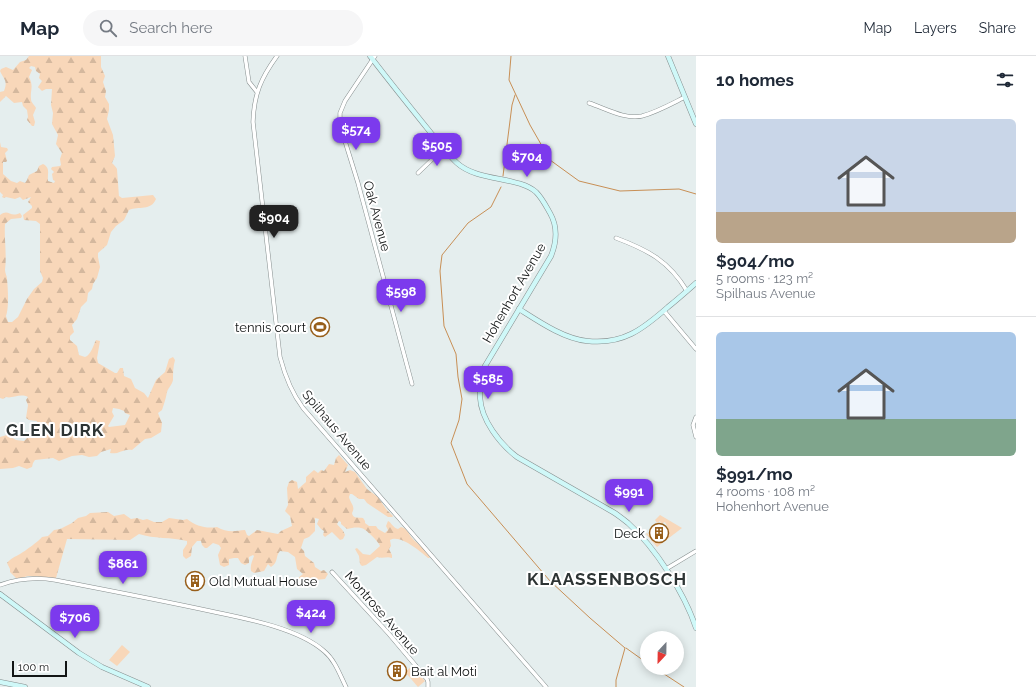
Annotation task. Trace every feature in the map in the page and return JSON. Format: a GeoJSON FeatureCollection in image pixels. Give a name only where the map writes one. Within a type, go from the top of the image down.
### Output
{"type":"FeatureCollection","features":[{"type":"Feature","properties":{"kind":"street"},"geometry":{"type":"LineString","coordinates":[[245,56],[248,82],[257,92]]}},
{"type":"Feature","properties":{"kind":"street","name":"Spilhaus Avenue"},"geometry":{"type":"LineString","coordinates":[[277,56],[261,82],[257,92],[254,105],[253,122],[280,357],[284,374],[292,392],[303,408],[546,687]]}},
{"type":"Feature","properties":{"kind":"street"},"geometry":{"type":"LineString","coordinates":[[668,56],[696,124]]}},
{"type":"Feature","properties":{"kind":"street","name":"Hohenhort Avenue"},"geometry":{"type":"LineString","coordinates":[[373,57],[458,164],[470,171],[487,177],[521,185],[536,192],[552,216],[556,227],[555,246],[488,360],[481,378],[480,402],[492,431],[507,449],[517,457],[613,512],[627,522],[641,536],[666,569],[686,603],[696,628]]}},
{"type":"Feature","properties":{"kind":"street","name":"Oak Avenue"},"geometry":{"type":"LineString","coordinates":[[373,57],[345,100],[340,113],[340,125],[358,183],[412,384]]}},
{"type":"Feature","properties":{"kind":"street"},"geometry":{"type":"LineString","coordinates":[[589,103],[628,116],[642,116],[685,97]]}},
{"type":"Feature","properties":{"kind":"street"},"geometry":{"type":"LineString","coordinates":[[418,174],[444,148]]}},
{"type":"Feature","properties":{"kind":"street"},"geometry":{"type":"LineString","coordinates":[[616,238],[646,251],[667,265],[678,276],[687,291]]}},
{"type":"Feature","properties":{"kind":"street"},"geometry":{"type":"LineString","coordinates":[[519,309],[544,325],[574,338],[587,341],[615,340],[627,337],[643,328],[696,283]]}},
{"type":"Feature","properties":{"kind":"street"},"geometry":{"type":"LineString","coordinates":[[664,311],[696,349]]}},
{"type":"Feature","properties":{"kind":"street"},"geometry":{"type":"LineString","coordinates":[[696,417],[693,425],[696,437]]}},
{"type":"Feature","properties":{"kind":"street"},"geometry":{"type":"LineString","coordinates":[[666,569],[696,551]]}},
{"type":"Feature","properties":{"kind":"street","name":"Montrose Avenue"},"geometry":{"type":"LineString","coordinates":[[332,572],[389,634],[427,679],[428,687]]}},
{"type":"Feature","properties":{"kind":"street"},"geometry":{"type":"LineString","coordinates":[[0,585],[20,580],[47,578],[194,608],[272,626],[297,635],[323,650],[333,662],[346,687]]}},
{"type":"Feature","properties":{"kind":"street"},"geometry":{"type":"LineString","coordinates":[[0,594],[79,653],[102,667],[148,687]]}},
{"type":"Feature","properties":{"kind":"street"},"geometry":{"type":"LineString","coordinates":[[0,682],[25,687]]}},
{"type":"Feature","properties":{"kind":"green space"},"geometry":{"type":"Polygon","coordinates":[[[29,56],[101,56],[101,67],[105,76],[103,82],[106,91],[105,97],[109,104],[107,119],[113,135],[115,156],[112,163],[117,169],[119,196],[122,198],[153,195],[156,199],[154,203],[148,207],[129,210],[124,220],[111,232],[107,245],[98,253],[100,267],[97,278],[92,289],[88,293],[87,301],[81,307],[77,319],[72,325],[74,332],[70,336],[70,340],[77,346],[79,355],[85,357],[90,352],[96,340],[100,341],[97,358],[98,363],[115,373],[117,373],[120,368],[123,368],[124,376],[131,379],[135,388],[144,393],[148,398],[156,380],[165,372],[169,359],[173,357],[175,360],[173,380],[162,410],[158,413],[162,423],[161,432],[151,438],[145,439],[132,450],[110,453],[111,449],[101,452],[97,456],[72,456],[59,461],[53,458],[35,460],[32,467],[27,469],[19,466],[0,469],[0,437],[7,435],[16,440],[24,441],[35,430],[37,421],[26,418],[28,405],[26,400],[28,397],[22,396],[6,397],[3,399],[0,398],[0,215],[3,213],[20,213],[22,216],[21,218],[11,219],[5,224],[5,270],[8,298],[6,316],[8,322],[12,322],[18,317],[27,299],[34,289],[42,282],[43,278],[40,271],[40,224],[36,221],[24,220],[23,215],[32,208],[28,202],[31,197],[23,200],[20,197],[15,199],[4,198],[0,192],[0,142],[1,147],[7,148],[8,150],[5,153],[7,161],[3,162],[3,174],[11,181],[17,183],[20,181],[25,183],[29,175],[37,171],[39,166],[43,164],[48,169],[48,181],[54,183],[55,181],[53,180],[52,174],[54,172],[51,169],[52,167],[61,165],[60,159],[62,153],[56,144],[58,135],[52,124],[52,89],[42,91],[38,87],[42,81],[39,78],[40,74],[36,71],[35,67],[31,66],[29,68],[32,70],[29,77],[32,86],[31,100],[36,108],[33,115],[35,122],[34,126],[32,126],[27,120],[27,110],[23,106],[22,102],[14,103],[6,96],[0,102],[0,92],[4,91],[6,84],[0,71],[1,69],[6,67],[13,70],[20,62],[26,60],[29,56]],[[113,408],[112,412],[114,416],[108,426],[125,425],[130,415],[124,411],[113,408]],[[71,424],[67,426],[61,425],[60,433],[77,434],[89,432],[96,435],[103,433],[101,427],[96,424],[80,426],[71,424]]]}},
{"type":"Feature","properties":{"kind":"green space"},"geometry":{"type":"Polygon","coordinates":[[[339,455],[348,465],[345,472],[350,470],[355,472],[367,489],[378,497],[393,516],[388,517],[367,503],[364,499],[359,499],[350,494],[349,497],[353,506],[353,516],[363,518],[365,523],[369,526],[376,526],[385,533],[388,530],[386,526],[388,521],[398,529],[401,527],[407,530],[412,538],[425,550],[430,558],[410,544],[399,539],[394,539],[390,540],[391,546],[389,549],[392,558],[377,557],[366,565],[362,566],[355,549],[357,548],[363,554],[370,555],[380,546],[372,536],[366,530],[361,528],[347,529],[339,521],[337,524],[345,535],[343,539],[340,540],[332,532],[325,537],[323,535],[324,531],[317,524],[319,519],[315,518],[315,531],[309,537],[304,539],[301,548],[304,551],[305,556],[314,563],[315,567],[321,571],[324,570],[328,574],[325,579],[315,580],[308,584],[300,584],[298,578],[303,574],[297,569],[295,557],[288,552],[280,551],[276,561],[271,567],[268,564],[264,571],[254,573],[251,571],[253,555],[249,557],[249,563],[245,565],[241,563],[238,558],[234,558],[229,559],[229,565],[224,567],[220,565],[218,555],[221,548],[219,545],[213,543],[205,548],[201,541],[197,541],[192,547],[191,556],[186,559],[183,556],[183,550],[187,544],[187,541],[151,537],[139,534],[130,540],[67,539],[56,578],[28,576],[17,579],[10,572],[7,563],[12,559],[42,537],[48,536],[54,530],[60,529],[78,518],[86,516],[90,513],[108,512],[114,516],[124,514],[131,519],[147,519],[154,522],[162,522],[169,518],[183,520],[187,519],[205,527],[217,527],[231,531],[245,530],[249,536],[257,530],[278,534],[292,526],[290,516],[285,511],[288,505],[287,488],[289,482],[292,480],[297,482],[298,489],[306,482],[306,477],[314,470],[318,473],[321,470],[324,471],[329,464],[334,465],[336,458],[339,455]]]}},
{"type":"Feature","properties":{"kind":"green space"},"geometry":{"type":"Polygon","coordinates":[[[660,515],[682,528],[657,547],[646,534],[647,533],[650,536],[665,532],[664,529],[668,528],[665,522],[661,524],[660,521],[657,523],[655,520],[660,515]]]}},
{"type":"Feature","properties":{"kind":"green space"},"geometry":{"type":"Polygon","coordinates":[[[93,607],[100,612],[88,627],[81,621],[93,607]]]}},
{"type":"Feature","properties":{"kind":"green space"},"geometry":{"type":"Polygon","coordinates":[[[122,645],[130,652],[117,666],[109,660],[122,645]]]}},
{"type":"Feature","properties":{"kind":"green space"},"geometry":{"type":"Polygon","coordinates":[[[412,666],[425,681],[418,687],[405,672],[412,666]]]}},
{"type":"Feature","properties":{"kind":"waterway"},"geometry":{"type":"LineString","coordinates":[[511,56],[509,80],[530,125],[550,160],[579,181],[620,191],[679,189],[696,194]]}},
{"type":"Feature","properties":{"kind":"waterway"},"geometry":{"type":"LineString","coordinates":[[503,176],[512,105],[515,95]]}},
{"type":"Feature","properties":{"kind":"waterway"},"geometry":{"type":"LineString","coordinates":[[501,187],[491,207],[468,223],[442,255],[440,271],[444,326],[456,354],[462,399],[459,420],[451,443],[467,484],[550,581],[625,648],[616,680],[616,687]]}},
{"type":"Feature","properties":{"kind":"waterway"},"geometry":{"type":"LineString","coordinates":[[626,648],[640,658]]}},
{"type":"Feature","properties":{"kind":"waterway"},"geometry":{"type":"LineString","coordinates":[[666,675],[684,687]]}},
{"type":"Feature","properties":{"kind":"place","name":"tennis court"},"geometry":{"type":"Point","coordinates":[320,327]}},
{"type":"Feature","properties":{"kind":"place","name":"Deck"},"geometry":{"type":"Point","coordinates":[659,533]}},
{"type":"Feature","properties":{"kind":"place","name":"Old Mutual House"},"geometry":{"type":"Point","coordinates":[195,581]}},
{"type":"Feature","properties":{"kind":"place","name":"Bait al Moti"},"geometry":{"type":"Point","coordinates":[397,671]}},
{"type":"Feature","properties":{"kind":"district","name":"GLEN DIRK"},"geometry":{"type":"Point","coordinates":[55,430]}},
{"type":"Feature","properties":{"kind":"district","name":"KLAASSENBOSCH"},"geometry":{"type":"Point","coordinates":[607,579]}}]}
